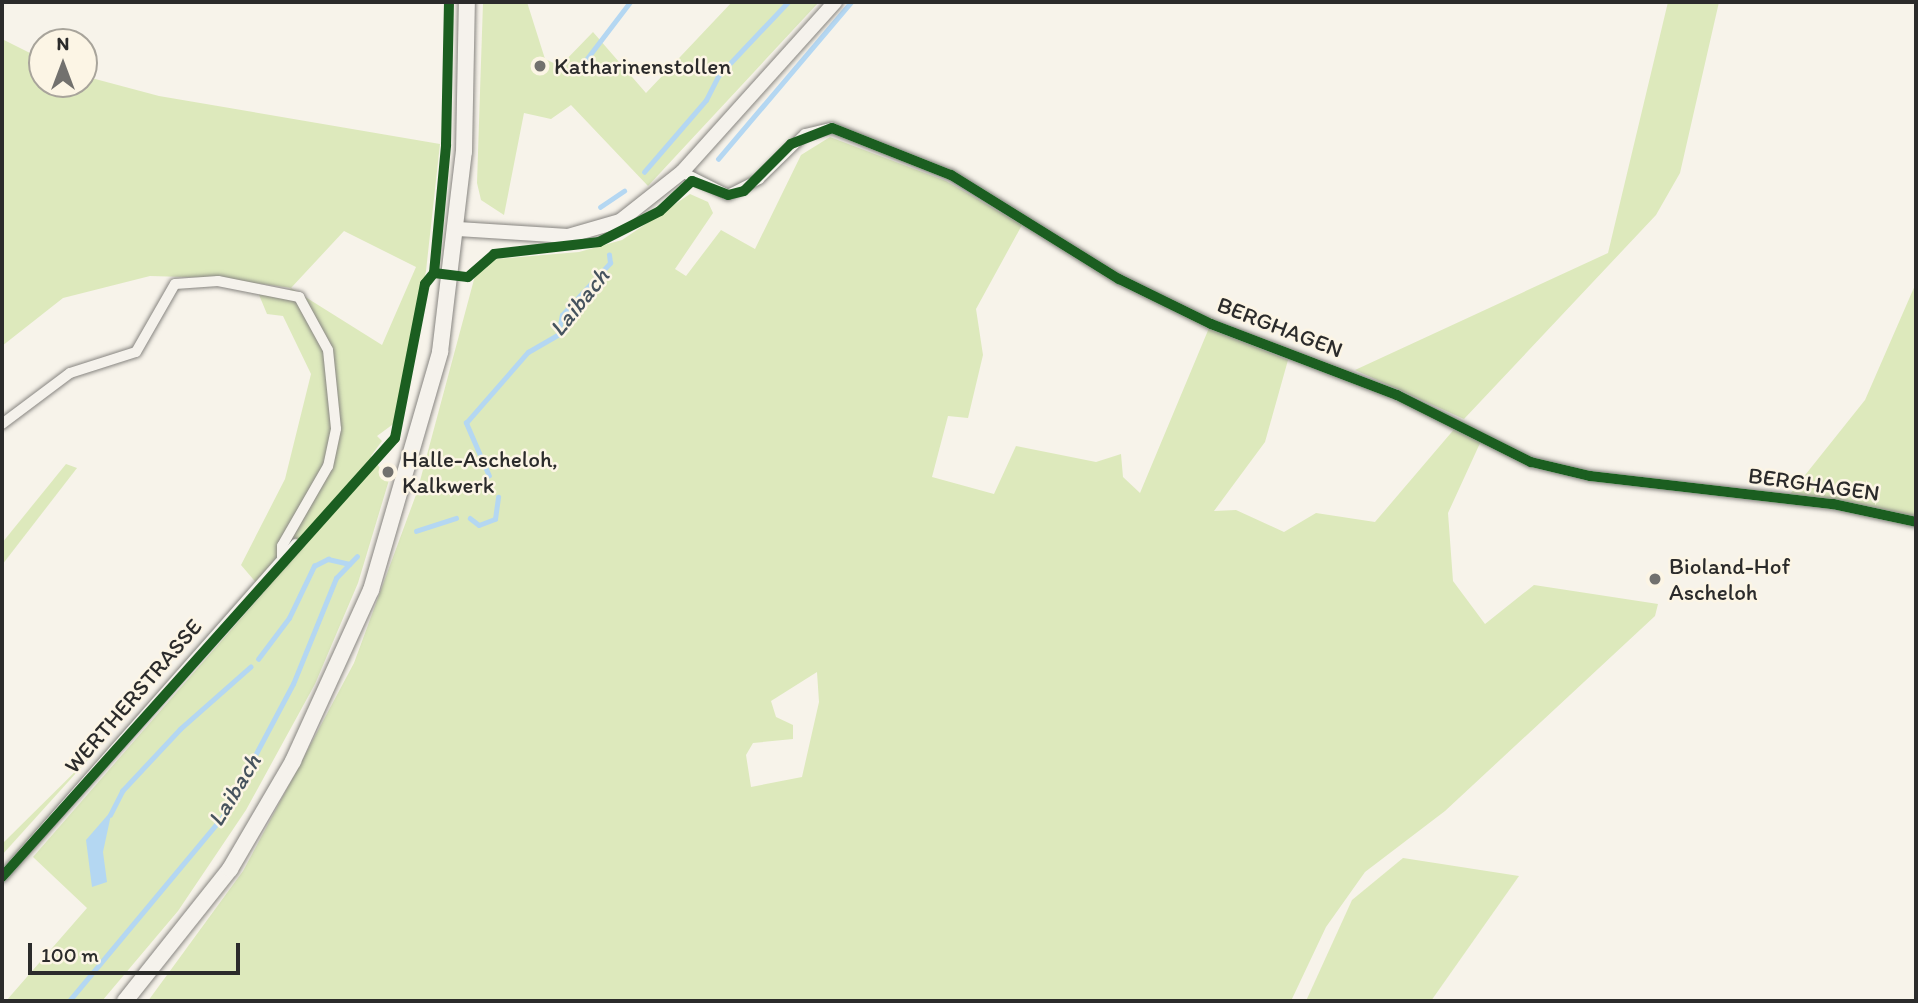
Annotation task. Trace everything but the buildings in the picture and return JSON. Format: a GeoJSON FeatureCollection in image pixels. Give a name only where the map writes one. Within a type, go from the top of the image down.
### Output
{"type":"FeatureCollection","features":[{"type":"Feature","properties":{"kind":"main road"},"geometry":{"type":"LineString","coordinates":[[125,1001],[230,869],[293,761],[345,652],[418,443],[458,229],[467,2]]}},
{"type":"Feature","properties":{"kind":"street"},"geometry":{"type":"LineString","coordinates":[[458,229],[498,235],[592,232],[620,221],[682,172],[835,2]]}},
{"type":"Feature","properties":{"kind":"street","name":"BERGHAGEN"},"geometry":{"type":"LineString","coordinates":[[682,172],[728,195],[760,179],[805,134],[832,128],[951,174],[1119,279],[1211,324],[1397,395],[1531,462],[1590,476],[1833,504],[1916,522]]}},
{"type":"Feature","properties":{"kind":"street","name":"WERTHERSTRASSE"},"geometry":{"type":"LineString","coordinates":[[2,424],[70,373],[136,352],[175,284],[218,281],[299,297],[328,350],[336,429],[328,466],[282,546],[282,561]]}},
{"type":"Feature","properties":{"kind":"street","name":"WERTHERSTRASSE"},"geometry":{"type":"LineString","coordinates":[[2,877],[296,544]]}},
{"type":"Feature","properties":{"kind":"green space"},"geometry":{"type":"Polygon","coordinates":[[[483,2],[527,2],[545,59],[560,66],[593,32],[646,93],[732,2],[819,2],[648,186],[571,105],[551,119],[524,113],[504,215],[481,200],[477,183],[483,2]]]}},
{"type":"Feature","properties":{"kind":"green space"},"geometry":{"type":"Polygon","coordinates":[[[1668,2],[1719,2],[1680,173],[1656,215],[1464,419],[1355,370],[1608,253],[1668,2]]]}},
{"type":"Feature","properties":{"kind":"green space"},"geometry":{"type":"Polygon","coordinates":[[[2,39],[28,52],[28,98],[98,98],[98,80],[159,96],[440,144],[426,271],[396,422],[377,436],[382,441],[371,456],[389,480],[358,583],[315,684],[246,810],[178,911],[102,1001],[6,1001],[87,908],[33,857],[264,592],[241,565],[285,479],[311,374],[283,316],[267,314],[257,290],[286,295],[291,288],[219,278],[150,276],[63,298],[2,346],[2,39]],[[344,231],[291,288],[382,345],[416,267],[344,231]]]}},
{"type":"Feature","properties":{"kind":"green space"},"geometry":{"type":"Polygon","coordinates":[[[830,137],[946,181],[1022,225],[976,309],[983,355],[968,418],[948,416],[932,477],[994,494],[1016,446],[1096,462],[1121,454],[1123,477],[1140,493],[1209,328],[1288,360],[1265,442],[1214,511],[1236,510],[1284,532],[1316,513],[1375,522],[1456,427],[1481,441],[1448,513],[1453,581],[1485,624],[1534,585],[1658,604],[1655,616],[1445,811],[1365,872],[1326,927],[1291,1001],[148,1001],[243,871],[354,663],[417,492],[476,272],[496,259],[579,252],[622,240],[690,194],[708,202],[713,213],[675,269],[686,276],[721,230],[755,249],[801,155],[830,137]],[[817,672],[771,701],[776,717],[793,725],[793,739],[753,743],[746,755],[751,787],[802,777],[819,702],[817,672]]]}},
{"type":"Feature","properties":{"kind":"green space"},"geometry":{"type":"Polygon","coordinates":[[[1916,283],[1916,516],[1790,494],[1865,400],[1916,283]]]}},
{"type":"Feature","properties":{"kind":"green space"},"geometry":{"type":"Polygon","coordinates":[[[66,464],[77,468],[2,565],[2,543],[66,464]]]}},
{"type":"Feature","properties":{"kind":"green space"},"geometry":{"type":"Polygon","coordinates":[[[96,751],[2,855],[2,844],[96,751]]]}},
{"type":"Feature","properties":{"kind":"green space"},"geometry":{"type":"Polygon","coordinates":[[[1403,858],[1519,876],[1431,1001],[1306,1001],[1352,900],[1403,858]]]}},
{"type":"Feature","properties":{"kind":"water"},"geometry":{"type":"Polygon","coordinates":[[[112,810],[103,852],[107,882],[92,887],[86,840],[112,810]]]}},
{"type":"Feature","properties":{"kind":"waterway"},"geometry":{"type":"LineString","coordinates":[[582,65],[630,2]]}},
{"type":"Feature","properties":{"kind":"waterway","name":"Laibach"},"geometry":{"type":"LineString","coordinates":[[644,172],[706,100],[718,76],[788,2]]}},
{"type":"Feature","properties":{"kind":"waterway"},"geometry":{"type":"LineString","coordinates":[[718,159],[851,2]]}},
{"type":"Feature","properties":{"kind":"waterway","name":"Laibach"},"geometry":{"type":"LineString","coordinates":[[600,207],[624,191]]}},
{"type":"Feature","properties":{"kind":"waterway","name":"Laibach"},"geometry":{"type":"LineString","coordinates":[[489,476],[466,423],[528,352],[558,335],[562,315],[610,263],[609,255]]}},
{"type":"Feature","properties":{"kind":"waterway","name":"Laibach"},"geometry":{"type":"LineString","coordinates":[[470,518],[479,525],[495,519],[498,497]]}},
{"type":"Feature","properties":{"kind":"waterway","name":"Laibach"},"geometry":{"type":"LineString","coordinates":[[416,531],[456,518]]}},
{"type":"Feature","properties":{"kind":"waterway","name":"Laibach"},"geometry":{"type":"LineString","coordinates":[[69,1001],[223,816],[293,684],[336,578],[357,556]]}},
{"type":"Feature","properties":{"kind":"waterway"},"geometry":{"type":"LineString","coordinates":[[258,659],[289,618],[314,566],[328,559],[349,564]]}},
{"type":"Feature","properties":{"kind":"waterway"},"geometry":{"type":"LineString","coordinates":[[110,815],[122,791],[180,729],[250,667]]}},
{"type":"Feature","properties":{"kind":"cycle path"},"geometry":{"type":"LineString","coordinates":[[2,877],[395,438],[425,284],[434,273],[446,145],[449,2]]}},
{"type":"Feature","properties":{"kind":"cycle path"},"geometry":{"type":"LineString","coordinates":[[434,273],[468,277],[494,254],[599,242],[660,211],[692,181],[728,195],[744,191],[791,144],[832,128],[951,175],[1119,279],[1211,324],[1397,395],[1531,462],[1590,476],[1833,504],[1916,522]]}},
{"type":"Feature","properties":{"kind":"place","name":"Katharinenstollen"},"geometry":{"type":"Point","coordinates":[540,66]}},
{"type":"Feature","properties":{"kind":"place","name":"Halle-Ascheloh, Kalkwerk"},"geometry":{"type":"Point","coordinates":[388,472]}},
{"type":"Feature","properties":{"kind":"place","name":"Bioland-Hof Ascheloh"},"geometry":{"type":"Point","coordinates":[1655,579]}}]}
